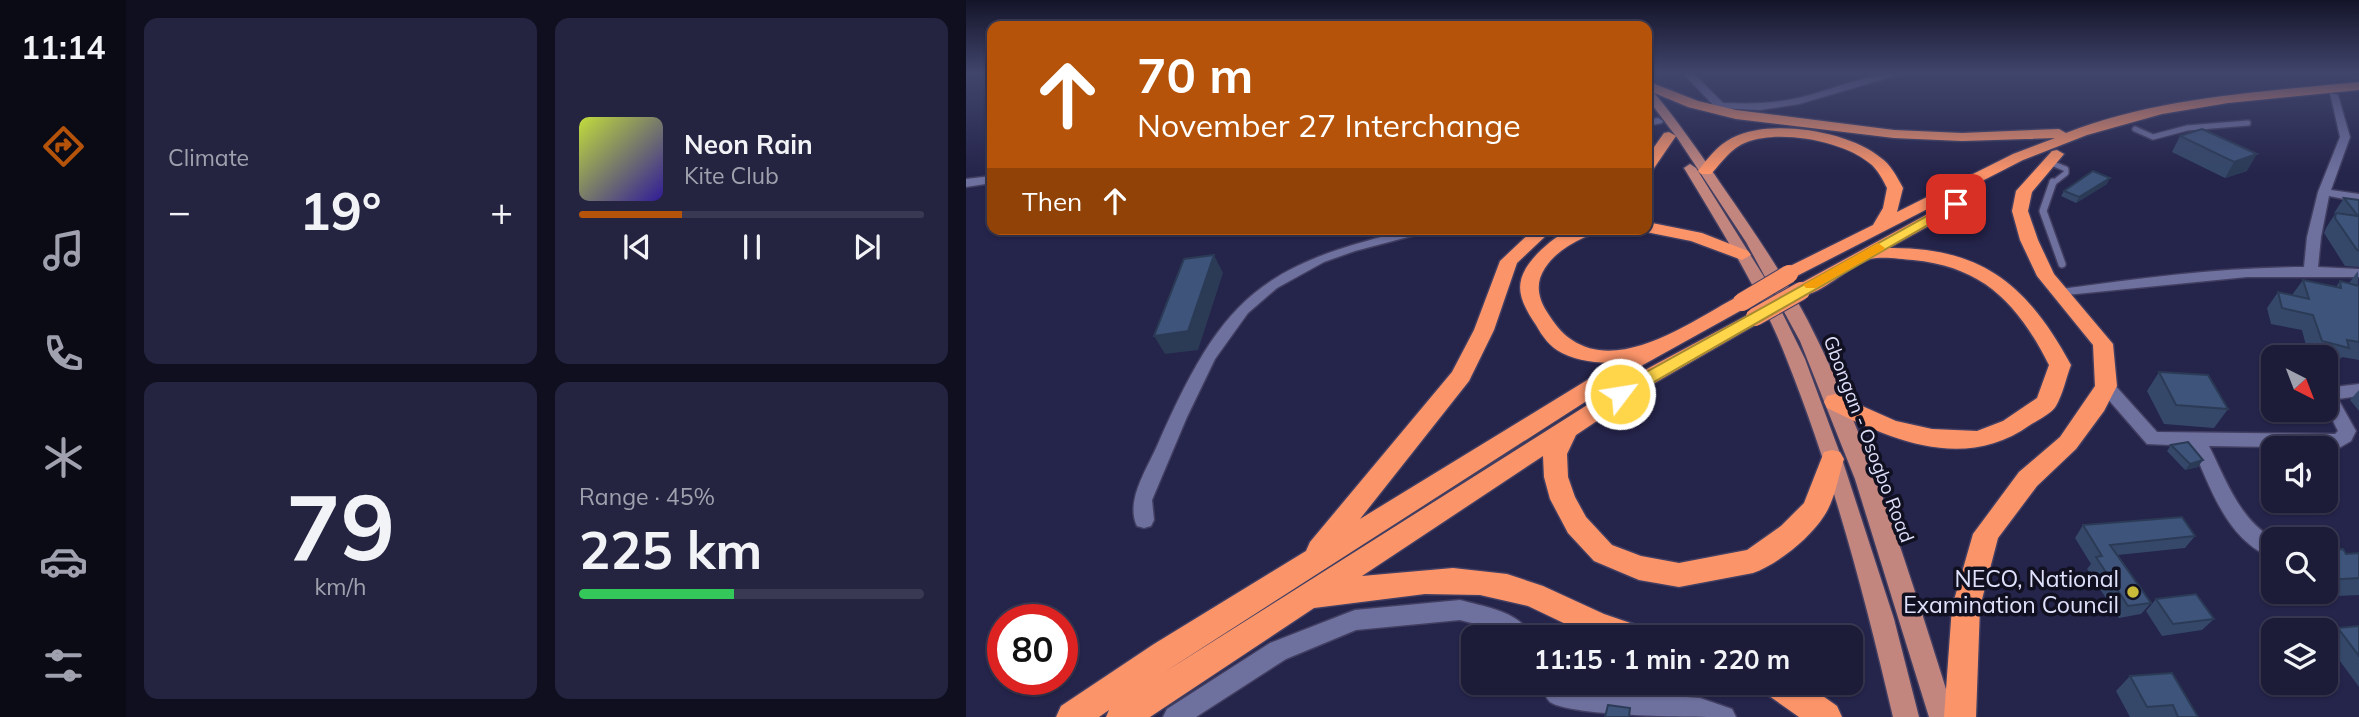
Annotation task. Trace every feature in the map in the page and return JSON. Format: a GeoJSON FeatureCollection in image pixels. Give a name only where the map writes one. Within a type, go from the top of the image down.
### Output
{"type":"FeatureCollection","features":[{"type":"Feature","properties":{"kind":"highway"},"geometry":{"type":"LineString","coordinates":[[1696,106],[1713,112],[1902,135],[1959,138],[2082,132]]}},
{"type":"Feature","properties":{"kind":"highway"},"geometry":{"type":"LineString","coordinates":[[1122,717],[1748,310],[1789,274],[2018,157],[2082,132],[2183,106]]}},
{"type":"Feature","properties":{"kind":"highway"},"geometry":{"type":"LineString","coordinates":[[1072,717],[1165,654],[1646,354],[1801,290],[2024,166],[2135,129],[2243,106]]}},
{"type":"Feature","properties":{"kind":"highway"},"geometry":{"type":"LineString","coordinates":[[1652,139],[1655,122]]}},
{"type":"Feature","properties":{"kind":"highway"},"geometry":{"type":"LineString","coordinates":[[1706,172],[1728,146],[1755,135],[1804,134],[1855,147],[1876,161],[1895,188],[1891,208],[1879,228]]}},
{"type":"Feature","properties":{"kind":"highway"},"geometry":{"type":"LineString","coordinates":[[1960,717],[1966,607],[1986,534],[2028,479],[2068,443],[2096,405],[2106,386],[2104,344],[2046,276],[2029,240],[2020,211],[2024,191],[2053,158]]}},
{"type":"Feature","properties":{"kind":"highway"},"geometry":{"type":"LineString","coordinates":[[1652,228],[1696,237],[1742,255]]}},
{"type":"Feature","properties":{"kind":"highway"},"geometry":{"type":"LineString","coordinates":[[1307,565],[1461,376],[1484,330],[1509,261],[1538,235]]}},
{"type":"Feature","properties":{"kind":"highway"},"geometry":{"type":"LineString","coordinates":[[1573,235],[1548,252],[1530,281],[1530,299],[1549,331],[1569,348],[1593,356],[1646,354]]}},
{"type":"Feature","properties":{"kind":"highway"},"geometry":{"type":"LineString","coordinates":[[1835,402],[1891,429],[1932,438],[1979,440],[2011,426],[2046,403],[2060,365],[2046,335],[2021,302],[1989,276],[1959,262],[1930,255],[1906,252],[1866,254]]}},
{"type":"Feature","properties":{"kind":"highway"},"geometry":{"type":"LineString","coordinates":[[1567,429],[1555,454],[1556,477],[1563,499],[1577,525],[1603,553],[1639,568],[1679,575],[1753,561],[1790,534],[1815,509],[1832,459]]}},
{"type":"Feature","properties":{"kind":"highway"},"geometry":{"type":"LineString","coordinates":[[1307,598],[1407,584],[1457,581],[1499,585],[1534,596],[1601,625]]}},
{"type":"Feature","properties":{"kind":"highway"},"geometry":{"type":"LineString","coordinates":[[1795,695],[1826,717]]}},
{"type":"Feature","properties":{"kind":"main road","name":"Gbongan - Osogbo Road"},"geometry":{"type":"LineString","coordinates":[[1660,106],[1748,232],[1809,339],[1835,402],[1894,565],[1942,717]]}},
{"type":"Feature","properties":{"kind":"main road","name":"Gbongan - Osogbo Road"},"geometry":{"type":"LineString","coordinates":[[1655,122],[1700,183],[1768,299],[1796,359],[1832,459],[1882,619],[1906,717]]}},
{"type":"Feature","properties":{"kind":"street"},"geometry":{"type":"LineString","coordinates":[[1726,106],[1756,106]]}},
{"type":"Feature","properties":{"kind":"street"},"geometry":{"type":"LineString","coordinates":[[2311,269],[2314,237],[2324,192],[2345,137],[2336,106]]}},
{"type":"Feature","properties":{"kind":"street"},"geometry":{"type":"LineString","coordinates":[[2345,137],[2359,139]]}},
{"type":"Feature","properties":{"kind":"street"},"geometry":{"type":"LineString","coordinates":[[966,183],[987,181]]}},
{"type":"Feature","properties":{"kind":"street"},"geometry":{"type":"LineString","coordinates":[[2324,192],[2359,198]]}},
{"type":"Feature","properties":{"kind":"street"},"geometry":{"type":"LineString","coordinates":[[1144,520],[1143,500],[1202,369],[1229,325],[1262,291],[1304,267],[1341,251],[1407,235]]}},
{"type":"Feature","properties":{"kind":"street"},"geometry":{"type":"LineString","coordinates":[[2061,293],[2188,276],[2311,269],[2359,273]]}},
{"type":"Feature","properties":{"kind":"street"},"geometry":{"type":"LineString","coordinates":[[2106,386],[2153,439],[2339,441],[2347,431],[2327,394],[2359,390]]}},
{"type":"Feature","properties":{"kind":"street"},"geometry":{"type":"LineString","coordinates":[[2197,439],[2234,516],[2246,531],[2261,541]]}},
{"type":"Feature","properties":{"kind":"street"},"geometry":{"type":"LineString","coordinates":[[1175,717],[1278,651],[1355,620],[1460,610],[1502,621],[1507,625]]}},
{"type":"Feature","properties":{"kind":"street"},"geometry":{"type":"LineString","coordinates":[[1560,695],[1573,701],[1700,710],[1724,717]]}},
{"type":"Feature","properties":{"kind":"lane"},"geometry":{"type":"LineString","coordinates":[[2135,129],[2153,137],[2187,128],[2248,123]]}},
{"type":"Feature","properties":{"kind":"lane"},"geometry":{"type":"LineString","coordinates":[[2053,158],[2066,169],[2066,173],[2053,182],[2043,211],[2062,264]]}},
{"type":"Feature","properties":{"kind":"building"},"geometry":{"type":"Polygon","coordinates":[[[2202,129],[2257,154],[2234,162],[2180,136],[2202,129]]]}},
{"type":"Feature","properties":{"kind":"building"},"geometry":{"type":"Polygon","coordinates":[[[2093,171],[2110,178],[2079,197],[2064,191],[2093,171]]]}},
{"type":"Feature","properties":{"kind":"building"},"geometry":{"type":"Polygon","coordinates":[[[2344,198],[2359,200],[2359,251],[2335,218],[2336,213],[2358,216],[2344,198]]]}},
{"type":"Feature","properties":{"kind":"building"},"geometry":{"type":"Polygon","coordinates":[[[1214,255],[1188,331],[1154,336],[1184,259],[1214,255]]]}},
{"type":"Feature","properties":{"kind":"building"},"geometry":{"type":"Polygon","coordinates":[[[2303,280],[2341,288],[2340,281],[2359,286],[2359,342],[2347,340],[2349,348],[2322,341],[2313,315],[2282,308],[2278,292],[2309,299],[2303,280]]]}},
{"type":"Feature","properties":{"kind":"building"},"geometry":{"type":"Polygon","coordinates":[[[2159,372],[2208,375],[2228,409],[2176,405],[2159,372]]]}},
{"type":"Feature","properties":{"kind":"building"},"geometry":{"type":"Polygon","coordinates":[[[2188,442],[2203,460],[2190,464],[2171,445],[2188,442]]]}},
{"type":"Feature","properties":{"kind":"building"},"geometry":{"type":"Polygon","coordinates":[[[2182,517],[2195,536],[2110,545],[2151,603],[2128,606],[2096,557],[2102,556],[2083,525],[2182,517]]]}},
{"type":"Feature","properties":{"kind":"building"},"geometry":{"type":"Polygon","coordinates":[[[2338,549],[2343,549],[2346,554],[2359,553],[2359,578],[2338,579],[2338,549]]]}},
{"type":"Feature","properties":{"kind":"building"},"geometry":{"type":"Polygon","coordinates":[[[2196,594],[2214,619],[2173,624],[2156,599],[2196,594]]]}},
{"type":"Feature","properties":{"kind":"building"},"geometry":{"type":"Polygon","coordinates":[[[2359,626],[2359,656],[2338,628],[2359,626]]]}},
{"type":"Feature","properties":{"kind":"building"},"geometry":{"type":"Polygon","coordinates":[[[2172,673],[2198,717],[2178,717],[2173,705],[2147,707],[2130,676],[2172,673]]]}},
{"type":"Feature","properties":{"kind":"building"},"geometry":{"type":"Polygon","coordinates":[[[1608,705],[1630,708],[1629,717],[1605,717],[1608,705]]]}},
{"type":"Feature","properties":{"kind":"slow traffic"},"geometry":{"type":"LineString","coordinates":[[1811,285],[1878,248]]}},
{"type":"Feature","properties":{"kind":"place","name":"NECO, National Examination Council"},"geometry":{"type":"Point","coordinates":[2133,592]}},
{"type":"Feature","properties":{"kind":"route"},"geometry":{"type":"LineString","coordinates":[[1620,394],[1956,204]]}}]}
